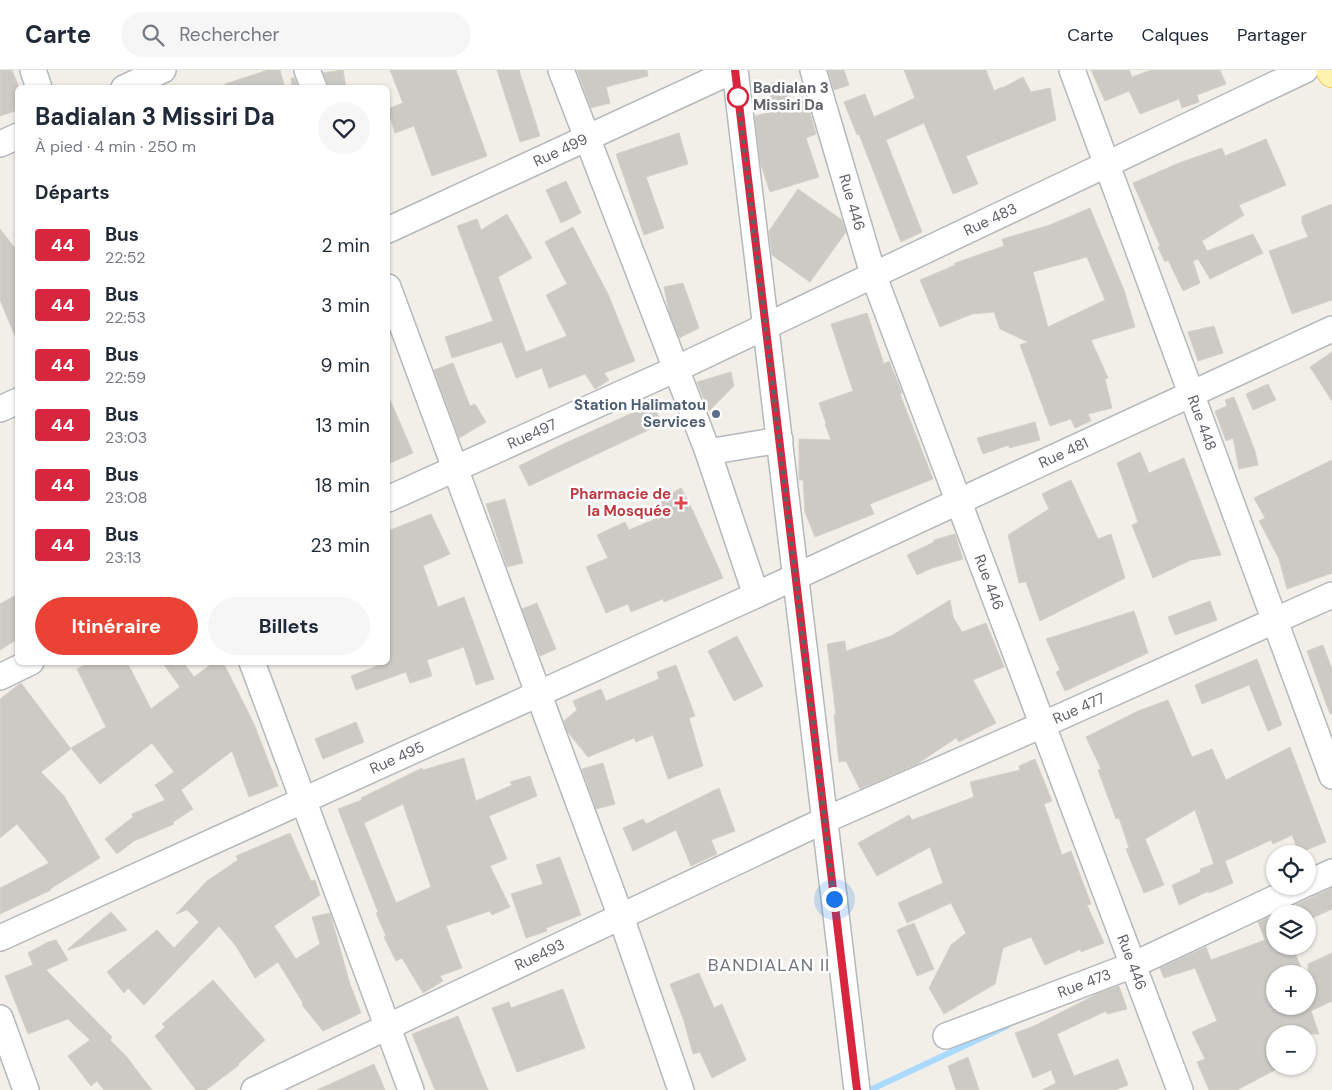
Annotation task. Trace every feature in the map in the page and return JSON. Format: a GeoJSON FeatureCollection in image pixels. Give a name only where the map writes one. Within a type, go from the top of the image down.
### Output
{"type":"FeatureCollection","features":[{"type":"Feature","properties":{"kind":"street"},"geometry":{"type":"LineString","coordinates":[[33,70],[38,85]]}},
{"type":"Feature","properties":{"kind":"street"},"geometry":{"type":"LineString","coordinates":[[130,85],[163,70]]}},
{"type":"Feature","properties":{"kind":"street"},"geometry":{"type":"LineString","coordinates":[[307,70],[313,85]]}},
{"type":"Feature","properties":{"kind":"street"},"geometry":{"type":"LineString","coordinates":[[561,70],[708,452],[756,595]]}},
{"type":"Feature","properties":{"kind":"street"},"geometry":{"type":"LineString","coordinates":[[734,70],[857,1090]]}},
{"type":"Feature","properties":{"kind":"street","name":"Rue 499"},"geometry":{"type":"LineString","coordinates":[[390,229],[734,70]]}},
{"type":"Feature","properties":{"kind":"street","name":"Rue 446"},"geometry":{"type":"LineString","coordinates":[[812,70],[873,274],[1180,1090]]}},
{"type":"Feature","properties":{"kind":"street","name":"Rue 448"},"geometry":{"type":"LineString","coordinates":[[1072,70],[1332,776]]}},
{"type":"Feature","properties":{"kind":"street","name":"Rue 483"},"geometry":{"type":"LineString","coordinates":[[676,369],[1305,70]]}},
{"type":"Feature","properties":{"kind":"street"},"geometry":{"type":"LineString","coordinates":[[0,144],[15,137]]}},
{"type":"Feature","properties":{"kind":"street"},"geometry":{"type":"LineString","coordinates":[[390,291],[620,916],[681,1090]]}},
{"type":"Feature","properties":{"kind":"street","name":"Rue 481"},"geometry":{"type":"LineString","coordinates":[[795,577],[1332,329]]}},
{"type":"Feature","properties":{"kind":"street","name":"Rue497"},"geometry":{"type":"LineString","coordinates":[[390,498],[676,369]]}},
{"type":"Feature","properties":{"kind":"street"},"geometry":{"type":"LineString","coordinates":[[0,409],[15,402]]}},
{"type":"Feature","properties":{"kind":"street"},"geometry":{"type":"LineString","coordinates":[[708,452],[780,440]]}},
{"type":"Feature","properties":{"kind":"street","name":"Rue 495"},"geometry":{"type":"LineString","coordinates":[[0,938],[795,577]]}},
{"type":"Feature","properties":{"kind":"street","name":"Rue 477"},"geometry":{"type":"LineString","coordinates":[[825,820],[1042,725],[1332,594]]}},
{"type":"Feature","properties":{"kind":"street"},"geometry":{"type":"LineString","coordinates":[[0,677],[25,665]]}},
{"type":"Feature","properties":{"kind":"street"},"geometry":{"type":"LineString","coordinates":[[253,665],[411,1090]]}},
{"type":"Feature","properties":{"kind":"street","name":"Rue493"},"geometry":{"type":"LineString","coordinates":[[254,1090],[825,820]]}},
{"type":"Feature","properties":{"kind":"street"},"geometry":{"type":"LineString","coordinates":[[1316,879],[1332,872]]}},
{"type":"Feature","properties":{"kind":"street","name":"Rue 473"},"geometry":{"type":"LineString","coordinates":[[946,1036],[1133,965],[1282,895]]}},
{"type":"Feature","properties":{"kind":"street"},"geometry":{"type":"LineString","coordinates":[[0,1018],[26,1090]]}},
{"type":"Feature","properties":{"kind":"building"},"geometry":{"type":"Polygon","coordinates":[[[0,70],[12,70],[18,85],[15,85],[15,111],[0,116],[0,70]]]}},
{"type":"Feature","properties":{"kind":"building"},"geometry":{"type":"Polygon","coordinates":[[[268,70],[280,70],[284,85],[225,85],[268,70]]]}},
{"type":"Feature","properties":{"kind":"building"},"geometry":{"type":"Polygon","coordinates":[[[343,70],[346,85],[327,85],[323,73],[343,70]]]}},
{"type":"Feature","properties":{"kind":"building"},"geometry":{"type":"Polygon","coordinates":[[[390,70],[456,70],[487,156],[432,176],[414,126],[395,133],[390,116],[390,108],[403,103],[390,70]]]}},
{"type":"Feature","properties":{"kind":"building"},"geometry":{"type":"Polygon","coordinates":[[[497,70],[519,70],[540,136],[520,142],[497,70]]]}},
{"type":"Feature","properties":{"kind":"building"},"geometry":{"type":"Polygon","coordinates":[[[577,70],[647,70],[648,76],[606,87],[610,103],[591,108],[577,70]]]}},
{"type":"Feature","properties":{"kind":"building"},"geometry":{"type":"Polygon","coordinates":[[[828,70],[844,70],[849,85],[834,90],[828,70]]]}},
{"type":"Feature","properties":{"kind":"building"},"geometry":{"type":"Polygon","coordinates":[[[904,70],[986,70],[994,91],[1023,77],[1031,92],[1050,88],[1056,120],[966,156],[978,184],[953,194],[924,123],[886,140],[922,232],[901,242],[859,134],[857,135],[844,102],[865,94],[874,117],[915,98],[904,70]]]}},
{"type":"Feature","properties":{"kind":"building"},"geometry":{"type":"Polygon","coordinates":[[[1091,70],[1129,70],[1132,77],[1151,70],[1220,70],[1226,84],[1197,95],[1199,102],[1182,108],[1179,99],[1140,114],[1129,91],[1105,101],[1091,70]]]}},
{"type":"Feature","properties":{"kind":"building"},"geometry":{"type":"Polygon","coordinates":[[[291,78],[295,78],[297,85],[292,85],[291,78]]]}},
{"type":"Feature","properties":{"kind":"building"},"geometry":{"type":"Polygon","coordinates":[[[785,80],[791,104],[806,99],[816,134],[806,138],[819,177],[770,192],[760,162],[755,116],[774,111],[768,84],[785,80]]]}},
{"type":"Feature","properties":{"kind":"building"},"geometry":{"type":"Polygon","coordinates":[[[679,133],[688,164],[646,177],[664,228],[644,235],[616,154],[679,133]]]}},
{"type":"Feature","properties":{"kind":"building"},"geometry":{"type":"Polygon","coordinates":[[[1266,139],[1286,185],[1239,205],[1244,215],[1202,241],[1207,251],[1253,234],[1263,253],[1210,279],[1198,259],[1193,261],[1200,283],[1183,291],[1168,260],[1165,262],[1158,247],[1160,246],[1133,183],[1179,163],[1222,148],[1225,156],[1266,139]]]}},
{"type":"Feature","properties":{"kind":"building"},"geometry":{"type":"Polygon","coordinates":[[[566,181],[581,213],[561,223],[546,190],[566,181]]]}},
{"type":"Feature","properties":{"kind":"building"},"geometry":{"type":"Polygon","coordinates":[[[798,189],[842,220],[846,232],[810,282],[772,255],[769,231],[798,189]]]}},
{"type":"Feature","properties":{"kind":"building"},"geometry":{"type":"Polygon","coordinates":[[[1332,204],[1332,300],[1292,314],[1269,251],[1308,237],[1302,223],[1302,216],[1332,204]]]}},
{"type":"Feature","properties":{"kind":"building"},"geometry":{"type":"Polygon","coordinates":[[[1090,208],[1124,290],[1135,327],[1091,340],[1108,378],[1105,379],[1112,408],[1088,414],[1091,421],[1075,428],[1071,419],[1050,426],[1020,345],[1028,342],[1000,329],[994,312],[972,314],[940,327],[920,280],[955,265],[955,263],[1004,246],[1002,239],[1050,225],[1090,208]],[[1087,257],[1033,272],[1048,327],[1105,300],[1087,257]]]}},
{"type":"Feature","properties":{"kind":"building"},"geometry":{"type":"Polygon","coordinates":[[[507,214],[532,258],[498,277],[526,352],[567,336],[546,295],[567,284],[545,242],[573,227],[608,294],[635,361],[604,373],[609,380],[595,389],[585,374],[549,388],[542,368],[516,378],[502,342],[452,358],[445,337],[493,321],[457,226],[477,219],[481,230],[507,214]]]}},
{"type":"Feature","properties":{"kind":"building"},"geometry":{"type":"Polygon","coordinates":[[[0,229],[15,248],[15,336],[0,300],[0,229]]]}},
{"type":"Feature","properties":{"kind":"building"},"geometry":{"type":"Polygon","coordinates":[[[683,283],[699,328],[679,338],[669,312],[664,287],[683,283]]]}},
{"type":"Feature","properties":{"kind":"building"},"geometry":{"type":"Polygon","coordinates":[[[867,313],[884,364],[889,361],[933,479],[870,504],[874,514],[815,537],[805,512],[803,480],[799,480],[799,439],[831,440],[819,403],[853,391],[831,324],[867,313]]]}},
{"type":"Feature","properties":{"kind":"building"},"geometry":{"type":"Polygon","coordinates":[[[1214,326],[1223,353],[1198,361],[1188,332],[1214,326]]]}},
{"type":"Feature","properties":{"kind":"building"},"geometry":{"type":"Polygon","coordinates":[[[1332,352],[1332,401],[1310,367],[1332,352]]]}},
{"type":"Feature","properties":{"kind":"building"},"geometry":{"type":"Polygon","coordinates":[[[453,363],[470,406],[475,404],[486,422],[459,438],[434,370],[453,363]]]}},
{"type":"Feature","properties":{"kind":"building"},"geometry":{"type":"Polygon","coordinates":[[[731,372],[734,386],[709,411],[697,382],[731,372]]]}},
{"type":"Feature","properties":{"kind":"building"},"geometry":{"type":"Polygon","coordinates":[[[1268,384],[1276,400],[1253,410],[1246,394],[1268,384]]]}},
{"type":"Feature","properties":{"kind":"building"},"geometry":{"type":"Polygon","coordinates":[[[1234,397],[1255,451],[1258,465],[1239,469],[1233,438],[1226,441],[1215,411],[1227,406],[1225,400],[1234,397]]]}},
{"type":"Feature","properties":{"kind":"building"},"geometry":{"type":"Polygon","coordinates":[[[390,400],[413,453],[390,463],[390,400]]]}},
{"type":"Feature","properties":{"kind":"building"},"geometry":{"type":"Polygon","coordinates":[[[651,402],[660,419],[657,420],[659,425],[529,486],[519,466],[637,411],[651,402]]]}},
{"type":"Feature","properties":{"kind":"building"},"geometry":{"type":"Polygon","coordinates":[[[1035,422],[1040,440],[1009,448],[1009,445],[983,454],[977,438],[1035,422]]]}},
{"type":"Feature","properties":{"kind":"building"},"geometry":{"type":"Polygon","coordinates":[[[1140,452],[1149,473],[1184,458],[1221,555],[1191,560],[1153,578],[1132,525],[1138,522],[1117,463],[1140,452]]]}},
{"type":"Feature","properties":{"kind":"building"},"geometry":{"type":"Polygon","coordinates":[[[1332,460],[1332,573],[1287,589],[1279,559],[1259,521],[1265,518],[1254,498],[1332,460]]]}},
{"type":"Feature","properties":{"kind":"building"},"geometry":{"type":"Polygon","coordinates":[[[1071,480],[1098,539],[1111,534],[1125,578],[1040,621],[1026,582],[1019,583],[1008,535],[1049,509],[1042,494],[1071,480]]]}},
{"type":"Feature","properties":{"kind":"building"},"geometry":{"type":"Polygon","coordinates":[[[681,488],[723,578],[664,602],[663,599],[631,612],[628,604],[606,613],[586,567],[608,558],[597,535],[625,522],[629,530],[665,515],[658,501],[681,488]]]}},
{"type":"Feature","properties":{"kind":"building"},"geometry":{"type":"Polygon","coordinates":[[[505,499],[523,563],[507,567],[486,504],[505,499]]]}},
{"type":"Feature","properties":{"kind":"building"},"geometry":{"type":"Polygon","coordinates":[[[431,514],[450,554],[423,566],[438,607],[464,597],[494,679],[476,685],[464,647],[427,660],[432,676],[410,683],[406,672],[356,690],[351,676],[380,665],[390,665],[390,530],[431,514]]]}},
{"type":"Feature","properties":{"kind":"building"},"geometry":{"type":"Polygon","coordinates":[[[955,534],[963,559],[932,568],[917,575],[907,555],[934,542],[934,540],[955,534]]]}},
{"type":"Feature","properties":{"kind":"building"},"geometry":{"type":"Polygon","coordinates":[[[15,596],[15,641],[0,650],[0,604],[15,596]]]}},
{"type":"Feature","properties":{"kind":"building"},"geometry":{"type":"Polygon","coordinates":[[[950,600],[953,617],[962,632],[986,623],[1004,667],[973,680],[996,723],[959,742],[956,738],[917,764],[860,789],[846,761],[839,762],[834,715],[836,715],[827,644],[845,641],[846,651],[891,636],[950,600]]]}},
{"type":"Feature","properties":{"kind":"building"},"geometry":{"type":"Polygon","coordinates":[[[1210,601],[1217,620],[1175,635],[1168,617],[1210,601]]]}},
{"type":"Feature","properties":{"kind":"building"},"geometry":{"type":"Polygon","coordinates":[[[537,603],[556,649],[540,656],[522,609],[537,603]]]}},
{"type":"Feature","properties":{"kind":"building"},"geometry":{"type":"Polygon","coordinates":[[[1134,611],[1148,653],[1065,691],[1056,672],[1060,670],[1046,639],[1134,611]]]}},
{"type":"Feature","properties":{"kind":"building"},"geometry":{"type":"Polygon","coordinates":[[[737,636],[763,686],[734,701],[708,651],[737,636]]]}},
{"type":"Feature","properties":{"kind":"building"},"geometry":{"type":"Polygon","coordinates":[[[1323,645],[1332,669],[1332,713],[1330,714],[1307,651],[1323,645]]]}},
{"type":"Feature","properties":{"kind":"building"},"geometry":{"type":"Polygon","coordinates":[[[1257,659],[1282,725],[1268,731],[1249,685],[1202,704],[1195,685],[1257,659]]]}},
{"type":"Feature","properties":{"kind":"building"},"geometry":{"type":"Polygon","coordinates":[[[84,665],[129,665],[151,709],[180,687],[164,665],[185,665],[194,677],[210,665],[224,665],[254,724],[278,786],[249,797],[232,751],[181,790],[193,809],[173,822],[174,824],[134,841],[117,854],[105,839],[133,817],[132,814],[165,800],[155,785],[174,772],[152,743],[100,784],[71,748],[106,727],[77,669],[84,665]]]}},
{"type":"Feature","properties":{"kind":"building"},"geometry":{"type":"Polygon","coordinates":[[[676,665],[695,716],[689,718],[703,766],[668,779],[653,735],[636,742],[634,738],[588,757],[567,731],[564,721],[577,710],[573,701],[601,689],[606,701],[659,679],[657,672],[676,665]]]}},
{"type":"Feature","properties":{"kind":"building"},"geometry":{"type":"Polygon","coordinates":[[[21,683],[71,749],[41,772],[64,796],[100,858],[51,890],[0,914],[0,888],[49,863],[17,824],[0,838],[0,699],[21,683]]]}},
{"type":"Feature","properties":{"kind":"building"},"geometry":{"type":"Polygon","coordinates":[[[1168,700],[1192,757],[1212,749],[1226,780],[1290,747],[1326,842],[1316,846],[1296,845],[1292,835],[1273,844],[1271,840],[1225,861],[1233,883],[1209,893],[1209,891],[1179,905],[1172,885],[1201,872],[1200,869],[1214,864],[1195,810],[1145,839],[1164,885],[1144,893],[1126,849],[1129,848],[1119,818],[1116,819],[1098,770],[1101,769],[1086,737],[1138,711],[1168,700]]]}},
{"type":"Feature","properties":{"kind":"building"},"geometry":{"type":"Polygon","coordinates":[[[356,722],[364,742],[323,759],[315,739],[356,722]]]}},
{"type":"Feature","properties":{"kind":"building"},"geometry":{"type":"Polygon","coordinates":[[[464,758],[476,801],[512,785],[510,782],[530,776],[537,796],[489,816],[507,859],[490,866],[510,907],[492,915],[490,911],[446,926],[462,968],[440,976],[443,981],[423,993],[402,958],[396,961],[384,937],[386,936],[376,913],[378,912],[338,809],[362,800],[361,798],[422,768],[423,770],[464,758]],[[403,804],[364,823],[396,903],[431,887],[403,804]]]}},
{"type":"Feature","properties":{"kind":"building"},"geometry":{"type":"Polygon","coordinates":[[[1035,759],[1052,801],[1044,804],[1062,855],[1071,851],[1091,904],[1087,905],[1104,943],[1081,952],[1081,949],[1045,965],[1031,937],[1003,948],[995,984],[944,1014],[929,988],[951,945],[966,933],[951,903],[907,923],[898,903],[943,883],[930,847],[877,876],[858,843],[909,815],[912,820],[974,797],[970,782],[1020,770],[1019,766],[1035,759]]]}},
{"type":"Feature","properties":{"kind":"building"},"geometry":{"type":"Polygon","coordinates":[[[603,763],[615,804],[596,809],[582,769],[603,763]]]}},
{"type":"Feature","properties":{"kind":"building"},"geometry":{"type":"Polygon","coordinates":[[[719,788],[735,831],[711,840],[717,854],[691,866],[676,830],[633,851],[623,828],[643,819],[646,824],[719,788]]]}},
{"type":"Feature","properties":{"kind":"building"},"geometry":{"type":"Polygon","coordinates":[[[290,833],[311,881],[315,880],[320,895],[274,926],[296,959],[320,944],[312,917],[330,913],[350,984],[361,1013],[323,1031],[302,1005],[303,1003],[278,962],[255,978],[236,946],[219,926],[144,1005],[128,988],[124,993],[107,972],[157,930],[174,948],[199,922],[187,910],[176,914],[207,881],[238,860],[236,856],[290,833]]]}},
{"type":"Feature","properties":{"kind":"building"},"geometry":{"type":"Polygon","coordinates":[[[560,857],[581,915],[546,928],[547,931],[526,938],[511,894],[543,884],[536,865],[560,857]]]}},
{"type":"Feature","properties":{"kind":"building"},"geometry":{"type":"Polygon","coordinates":[[[1332,888],[1332,909],[1316,916],[1316,905],[1295,905],[1332,888]]]}},
{"type":"Feature","properties":{"kind":"building"},"geometry":{"type":"Polygon","coordinates":[[[111,912],[127,930],[68,950],[68,949],[111,912]]]}},
{"type":"Feature","properties":{"kind":"building"},"geometry":{"type":"Polygon","coordinates":[[[1266,918],[1266,955],[1296,955],[1300,965],[1266,965],[1266,1015],[1312,1015],[1316,1025],[1266,1025],[1266,1075],[1237,1090],[1209,1090],[1197,1062],[1205,1059],[1192,1032],[1217,1021],[1195,968],[1164,978],[1160,968],[1206,947],[1211,960],[1265,940],[1258,922],[1266,918]]]}},
{"type":"Feature","properties":{"kind":"building"},"geometry":{"type":"Polygon","coordinates":[[[914,923],[934,969],[917,976],[897,930],[914,923]]]}},
{"type":"Feature","properties":{"kind":"building"},"geometry":{"type":"Polygon","coordinates":[[[56,940],[68,960],[46,970],[112,1037],[110,1040],[126,1056],[152,1090],[104,1090],[97,1081],[91,1086],[68,1056],[90,1040],[68,1019],[28,1034],[5,976],[33,965],[28,953],[48,942],[56,940]]]}},
{"type":"Feature","properties":{"kind":"building"},"geometry":{"type":"Polygon","coordinates":[[[1332,953],[1332,1001],[1316,1009],[1316,965],[1308,964],[1332,953]]]}},
{"type":"Feature","properties":{"kind":"building"},"geometry":{"type":"Polygon","coordinates":[[[699,973],[714,1008],[722,1004],[746,1060],[712,1078],[700,1052],[693,1054],[684,1021],[670,984],[699,973]]]}},
{"type":"Feature","properties":{"kind":"building"},"geometry":{"type":"Polygon","coordinates":[[[213,980],[265,1040],[239,1065],[206,1090],[196,1090],[155,1036],[165,1027],[162,1024],[213,980]]]}},
{"type":"Feature","properties":{"kind":"building"},"geometry":{"type":"Polygon","coordinates":[[[1119,986],[1127,1009],[1107,1014],[1106,1011],[1057,1034],[1074,1076],[1118,1059],[1128,1085],[1115,1090],[1042,1090],[1056,1083],[1051,1070],[1033,1078],[1015,1033],[1034,1026],[1099,993],[1119,986]]]}},
{"type":"Feature","properties":{"kind":"building"},"geometry":{"type":"Polygon","coordinates":[[[563,989],[585,1048],[517,1072],[492,1008],[509,1002],[511,1008],[563,989]]]}},
{"type":"Feature","properties":{"kind":"building"},"geometry":{"type":"Polygon","coordinates":[[[458,1016],[488,1090],[435,1090],[412,1034],[458,1016]]]}},
{"type":"Feature","properties":{"kind":"building"},"geometry":{"type":"Polygon","coordinates":[[[968,1057],[979,1090],[956,1090],[948,1066],[968,1057]]]}},
{"type":"Feature","properties":{"kind":"building"},"geometry":{"type":"Polygon","coordinates":[[[374,1064],[385,1090],[317,1090],[374,1064]]]}},
{"type":"Feature","properties":{"kind":"waterway"},"geometry":{"type":"LineString","coordinates":[[870,1090],[1007,1026]]}},
{"type":"Feature","properties":{"kind":"bus line","name":"44"},"geometry":{"type":"LineString","coordinates":[[735,70],[857,1090]]}},
{"type":"Feature","properties":{"kind":"place","name":"Badialan 3 Missiri Da"},"geometry":{"type":"Point","coordinates":[738,97]}},
{"type":"Feature","properties":{"kind":"place","name":"Station Halimatou Services"},"geometry":{"type":"Point","coordinates":[716,414]}},
{"type":"Feature","properties":{"kind":"place","name":"Pharmacie de la Mosquée"},"geometry":{"type":"Point","coordinates":[681,503]}},
{"type":"Feature","properties":{"kind":"district","name":"BANDIALAN II"},"geometry":{"type":"Point","coordinates":[769,965]}},
{"type":"Feature","properties":{"kind":"route"},"geometry":{"type":"LineString","coordinates":[[738,97],[834,899]]}}]}
